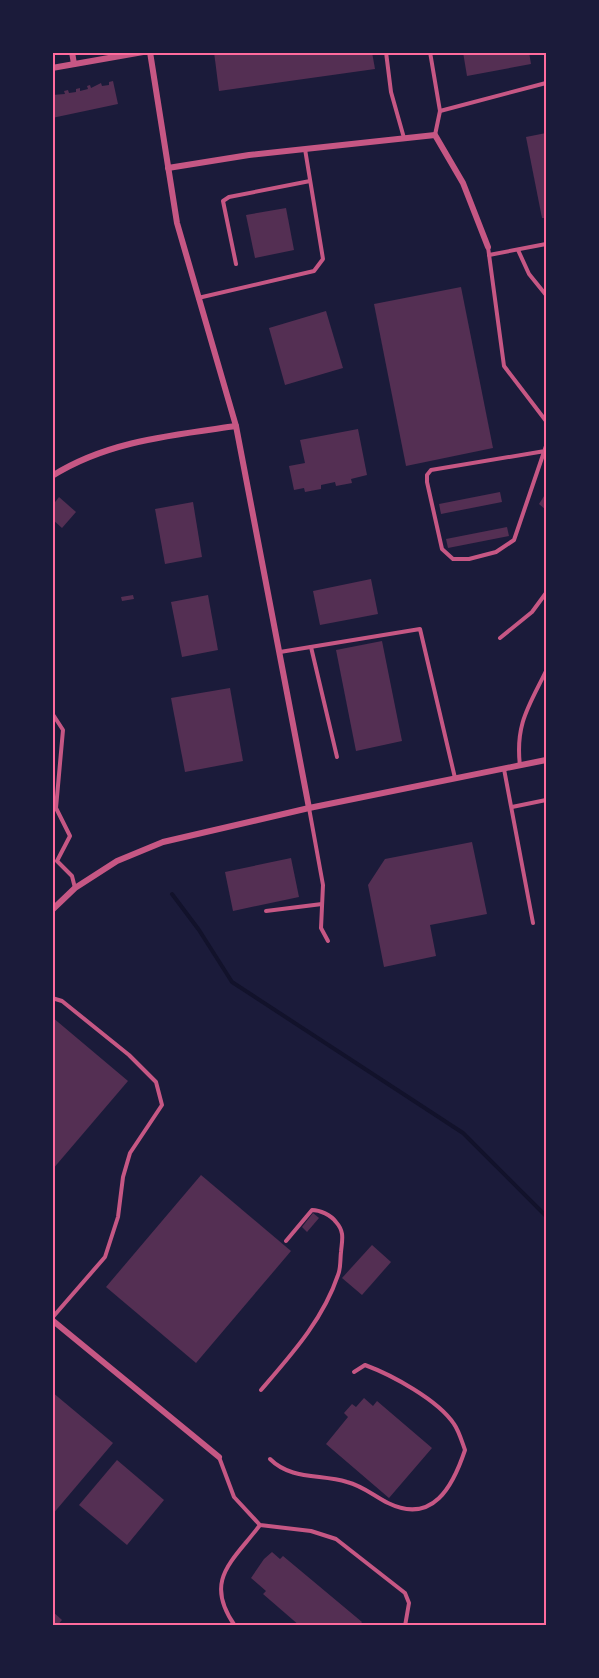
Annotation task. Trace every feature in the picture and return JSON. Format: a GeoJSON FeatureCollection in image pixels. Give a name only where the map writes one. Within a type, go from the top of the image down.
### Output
{"type":"FeatureCollection","features":[{"type":"Feature","properties":{"kind":"street"},"geometry":{"type":"LineString","coordinates":[[72,52],[74,64]]}},
{"type":"Feature","properties":{"kind":"street"},"geometry":{"type":"LineString","coordinates":[[52,68],[143,52]]}},
{"type":"Feature","properties":{"kind":"street"},"geometry":{"type":"LineString","coordinates":[[150,52],[177,223],[236,426],[309,808]]}},
{"type":"Feature","properties":{"kind":"street"},"geometry":{"type":"LineString","coordinates":[[168,168],[305,149],[435,135],[463,183],[488,247]]}},
{"type":"Feature","properties":{"kind":"street"},"geometry":{"type":"LineString","coordinates":[[52,476],[78,459],[154,437],[236,426]]}},
{"type":"Feature","properties":{"kind":"street"},"geometry":{"type":"LineString","coordinates":[[52,910],[75,888],[117,861],[163,842],[309,808],[546,760]]}},
{"type":"Feature","properties":{"kind":"street"},"geometry":{"type":"LineString","coordinates":[[52,1319],[219,1457]]}},
{"type":"Feature","properties":{"kind":"lane"},"geometry":{"type":"LineString","coordinates":[[386,52],[391,92],[404,139]]}},
{"type":"Feature","properties":{"kind":"lane"},"geometry":{"type":"LineString","coordinates":[[430,52],[440,111],[435,135]]}},
{"type":"Feature","properties":{"kind":"lane"},"geometry":{"type":"LineString","coordinates":[[440,111],[546,83]]}},
{"type":"Feature","properties":{"kind":"lane"},"geometry":{"type":"LineString","coordinates":[[197,298],[314,271],[323,259],[305,149]]}},
{"type":"Feature","properties":{"kind":"lane"},"geometry":{"type":"LineString","coordinates":[[236,264],[223,201],[229,196],[310,181]]}},
{"type":"Feature","properties":{"kind":"lane"},"geometry":{"type":"LineString","coordinates":[[489,255],[546,244]]}},
{"type":"Feature","properties":{"kind":"lane"},"geometry":{"type":"LineString","coordinates":[[488,247],[504,366],[546,420]]}},
{"type":"Feature","properties":{"kind":"lane"},"geometry":{"type":"LineString","coordinates":[[518,250],[529,274],[546,295]]}},
{"type":"Feature","properties":{"kind":"lane"},"geometry":{"type":"LineString","coordinates":[[546,448],[514,540],[496,552],[469,559],[453,559],[442,549],[427,482],[427,475],[431,470],[546,448]]}},
{"type":"Feature","properties":{"kind":"lane"},"geometry":{"type":"LineString","coordinates":[[500,638],[532,612],[546,593]]}},
{"type":"Feature","properties":{"kind":"lane"},"geometry":{"type":"LineString","coordinates":[[280,652],[420,628],[455,779]]}},
{"type":"Feature","properties":{"kind":"lane"},"geometry":{"type":"LineString","coordinates":[[311,647],[336,757]]}},
{"type":"Feature","properties":{"kind":"lane"},"geometry":{"type":"LineString","coordinates":[[520,766],[517,743],[522,720],[546,671]]}},
{"type":"Feature","properties":{"kind":"lane"},"geometry":{"type":"LineString","coordinates":[[52,713],[63,730],[56,808],[70,836],[55,860],[72,876],[75,888]]}},
{"type":"Feature","properties":{"kind":"lane"},"geometry":{"type":"LineString","coordinates":[[504,769],[533,923]]}},
{"type":"Feature","properties":{"kind":"lane"},"geometry":{"type":"LineString","coordinates":[[512,807],[546,800]]}},
{"type":"Feature","properties":{"kind":"lane"},"geometry":{"type":"LineString","coordinates":[[309,808],[323,885],[321,928],[328,941]]}},
{"type":"Feature","properties":{"kind":"lane"},"geometry":{"type":"LineString","coordinates":[[266,911],[322,904]]}},
{"type":"Feature","properties":{"kind":"lane"},"geometry":{"type":"LineString","coordinates":[[52,998],[62,1001],[156,1082],[162,1105],[130,1153],[123,1177],[118,1217],[105,1257],[52,1319]]}},
{"type":"Feature","properties":{"kind":"lane"},"geometry":{"type":"LineString","coordinates":[[261,1390],[308,1332],[320,1314],[339,1273],[342,1230],[328,1215],[312,1210],[286,1241]]}},
{"type":"Feature","properties":{"kind":"lane"},"geometry":{"type":"LineString","coordinates":[[270,1459],[279,1468],[294,1474],[347,1482],[405,1509],[426,1508],[441,1496],[455,1479],[465,1450],[455,1424],[441,1410],[387,1373],[365,1365],[354,1372]]}},
{"type":"Feature","properties":{"kind":"lane"},"geometry":{"type":"LineString","coordinates":[[219,1457],[234,1497],[260,1525],[311,1531],[336,1539],[405,1593],[409,1603],[405,1626]]}},
{"type":"Feature","properties":{"kind":"lane"},"geometry":{"type":"LineString","coordinates":[[235,1626],[221,1599],[220,1578],[260,1525]]}},
{"type":"Feature","properties":{"kind":"building"},"geometry":{"type":"Polygon","coordinates":[[[214,52],[372,52],[375,69],[219,91],[214,52]]]}},
{"type":"Feature","properties":{"kind":"building"},"geometry":{"type":"Polygon","coordinates":[[[463,52],[529,52],[531,64],[467,76],[463,52]]]}},
{"type":"Feature","properties":{"kind":"building"},"geometry":{"type":"Polygon","coordinates":[[[113,81],[118,104],[52,118],[52,95],[65,94],[64,91],[68,90],[69,93],[76,92],[76,89],[80,88],[80,91],[88,89],[87,86],[90,85],[91,88],[101,83],[102,86],[109,85],[109,82],[113,81]]]}},
{"type":"Feature","properties":{"kind":"building"},"geometry":{"type":"Polygon","coordinates":[[[546,133],[546,218],[542,218],[526,137],[546,133]]]}},
{"type":"Feature","properties":{"kind":"building"},"geometry":{"type":"Polygon","coordinates":[[[286,208],[294,250],[255,258],[246,215],[286,208]]]}},
{"type":"Feature","properties":{"kind":"building"},"geometry":{"type":"Polygon","coordinates":[[[461,287],[493,448],[406,466],[374,304],[461,287]]]}},
{"type":"Feature","properties":{"kind":"building"},"geometry":{"type":"Polygon","coordinates":[[[326,311],[343,368],[285,385],[269,328],[326,311]]]}},
{"type":"Feature","properties":{"kind":"building"},"geometry":{"type":"Polygon","coordinates":[[[358,429],[367,475],[351,479],[352,483],[336,486],[335,482],[321,485],[321,489],[305,492],[304,488],[294,490],[289,466],[305,463],[300,440],[358,429]]]}},
{"type":"Feature","properties":{"kind":"building"},"geometry":{"type":"Polygon","coordinates":[[[500,492],[502,502],[441,514],[439,504],[500,492]]]}},
{"type":"Feature","properties":{"kind":"building"},"geometry":{"type":"Polygon","coordinates":[[[546,493],[546,510],[539,504],[546,493]]]}},
{"type":"Feature","properties":{"kind":"building"},"geometry":{"type":"Polygon","coordinates":[[[59,497],[76,512],[62,528],[52,519],[52,506],[59,497]]]}},
{"type":"Feature","properties":{"kind":"building"},"geometry":{"type":"Polygon","coordinates":[[[193,502],[202,557],[165,564],[155,509],[193,502]]]}},
{"type":"Feature","properties":{"kind":"building"},"geometry":{"type":"Polygon","coordinates":[[[507,527],[509,536],[448,548],[446,539],[507,527]]]}},
{"type":"Feature","properties":{"kind":"building"},"geometry":{"type":"Polygon","coordinates":[[[371,579],[378,614],[320,625],[313,591],[371,579]]]}},
{"type":"Feature","properties":{"kind":"building"},"geometry":{"type":"Polygon","coordinates":[[[133,595],[134,599],[122,601],[121,597],[133,595]]]}},
{"type":"Feature","properties":{"kind":"building"},"geometry":{"type":"Polygon","coordinates":[[[208,595],[218,650],[182,657],[171,602],[208,595]]]}},
{"type":"Feature","properties":{"kind":"building"},"geometry":{"type":"Polygon","coordinates":[[[382,641],[402,741],[356,751],[336,650],[382,641]]]}},
{"type":"Feature","properties":{"kind":"building"},"geometry":{"type":"Polygon","coordinates":[[[230,688],[243,761],[185,772],[171,698],[230,688]]]}},
{"type":"Feature","properties":{"kind":"building"},"geometry":{"type":"Polygon","coordinates":[[[472,842],[487,914],[430,925],[436,956],[384,967],[368,885],[385,859],[472,842]]]}},
{"type":"Feature","properties":{"kind":"building"},"geometry":{"type":"Polygon","coordinates":[[[291,858],[299,897],[233,911],[225,872],[291,858]]]}},
{"type":"Feature","properties":{"kind":"building"},"geometry":{"type":"Polygon","coordinates":[[[52,1017],[128,1081],[52,1170],[52,1017]]]}},
{"type":"Feature","properties":{"kind":"building"},"geometry":{"type":"Polygon","coordinates":[[[201,1175],[291,1251],[196,1363],[106,1287],[201,1175]]]}},
{"type":"Feature","properties":{"kind":"building"},"geometry":{"type":"Polygon","coordinates":[[[313,1213],[319,1218],[307,1232],[302,1227],[313,1213]]]}},
{"type":"Feature","properties":{"kind":"building"},"geometry":{"type":"Polygon","coordinates":[[[372,1245],[391,1262],[362,1295],[342,1278],[372,1245]]]}},
{"type":"Feature","properties":{"kind":"building"},"geometry":{"type":"Polygon","coordinates":[[[52,1392],[113,1443],[52,1515],[52,1392]]]}},
{"type":"Feature","properties":{"kind":"building"},"geometry":{"type":"Polygon","coordinates":[[[364,1398],[373,1406],[377,1401],[432,1448],[389,1498],[326,1444],[348,1417],[344,1413],[352,1404],[356,1407],[364,1398]]]}},
{"type":"Feature","properties":{"kind":"building"},"geometry":{"type":"Polygon","coordinates":[[[117,1460],[164,1500],[127,1545],[79,1505],[117,1460]]]}},
{"type":"Feature","properties":{"kind":"building"},"geometry":{"type":"Polygon","coordinates":[[[272,1552],[280,1559],[283,1556],[362,1622],[359,1626],[300,1626],[263,1594],[266,1591],[251,1578],[264,1559],[272,1552]]]}},
{"type":"Feature","properties":{"kind":"building"},"geometry":{"type":"Polygon","coordinates":[[[52,1611],[62,1620],[57,1626],[52,1626],[52,1611]]]}},
{"type":"Feature","properties":{"kind":"waterway"},"geometry":{"type":"LineString","coordinates":[[172,894],[199,930],[232,982],[463,1133],[546,1216]]}}]}
